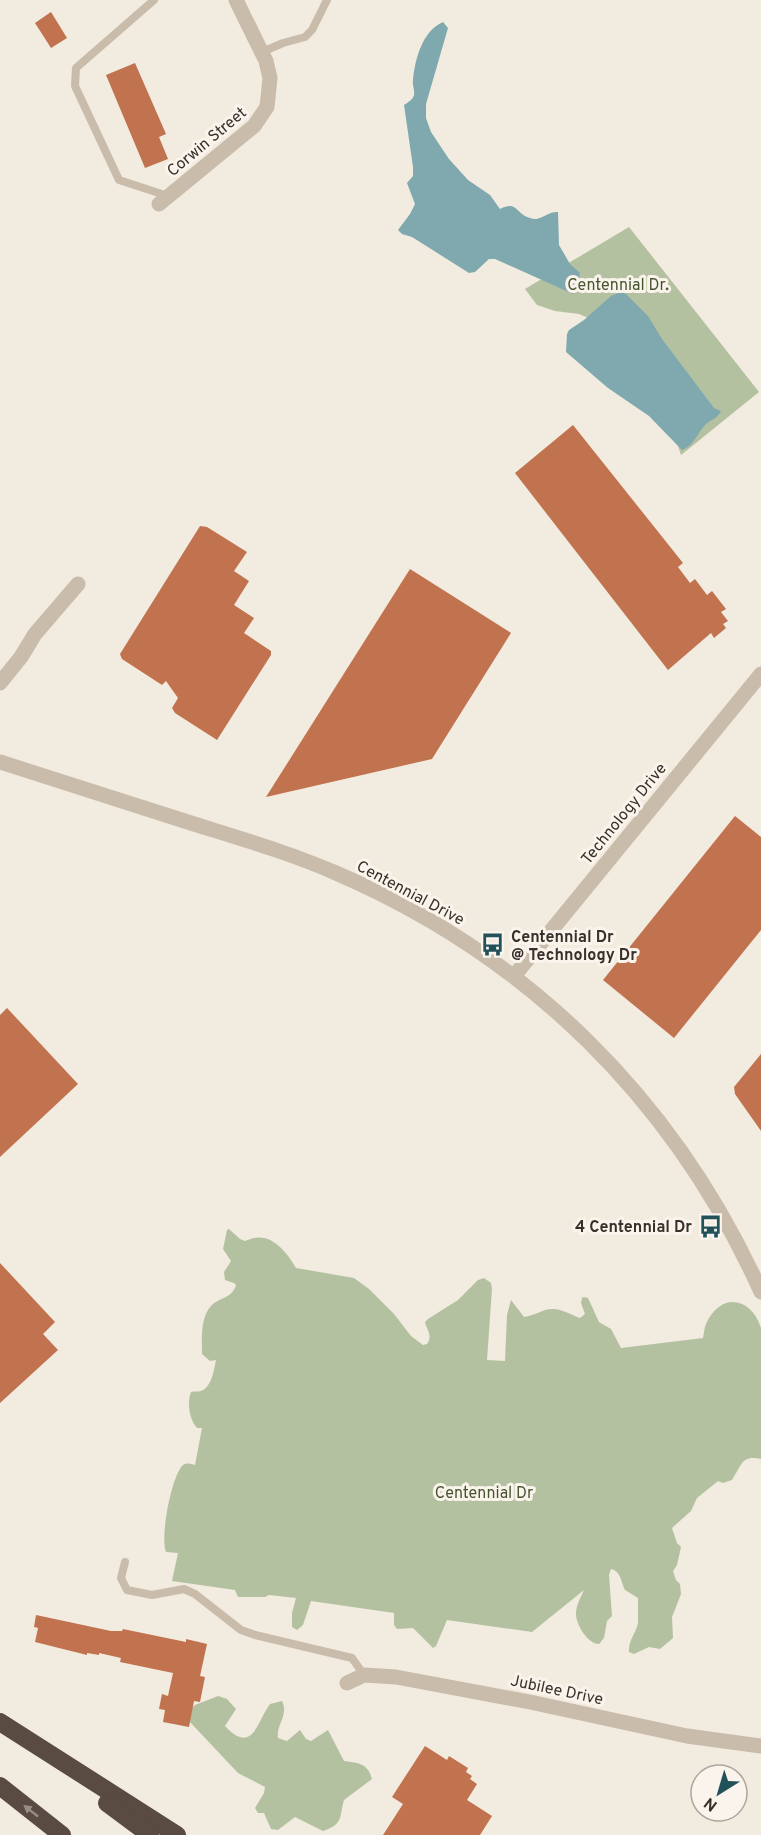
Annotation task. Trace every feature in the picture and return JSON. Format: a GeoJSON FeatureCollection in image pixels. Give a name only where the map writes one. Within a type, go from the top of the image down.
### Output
{"type":"FeatureCollection","features":[{"type":"Feature","properties":{"kind":"highway"},"geometry":{"type":"LineString","coordinates":[[0,1722],[150,1835]]}},
{"type":"Feature","properties":{"kind":"highway"},"geometry":{"type":"LineString","coordinates":[[20,1736],[177,1835]]}},
{"type":"Feature","properties":{"kind":"highway"},"geometry":{"type":"LineString","coordinates":[[0,1786],[62,1835]]}},
{"type":"Feature","properties":{"kind":"street","name":"Corwin Street"},"geometry":{"type":"LineString","coordinates":[[163,200],[254,126],[267,107],[270,78],[262,52],[236,0]]}},
{"type":"Feature","properties":{"kind":"street"},"geometry":{"type":"LineString","coordinates":[[0,683],[21,657],[35,634],[78,584]]}},
{"type":"Feature","properties":{"kind":"street","name":"Technology Drive"},"geometry":{"type":"LineString","coordinates":[[514,976],[761,674]]}},
{"type":"Feature","properties":{"kind":"street","name":"Centennial Drive"},"geometry":{"type":"LineString","coordinates":[[0,762],[268,846],[388,896],[461,939],[514,976],[574,1027],[612,1064],[643,1099],[707,1189],[761,1292]]}},
{"type":"Feature","properties":{"kind":"street"},"geometry":{"type":"LineString","coordinates":[[347,1683],[363,1675]]}},
{"type":"Feature","properties":{"kind":"street","name":"Jubilee Drive"},"geometry":{"type":"LineString","coordinates":[[363,1675],[428,1682],[687,1736],[761,1746]]}},
{"type":"Feature","properties":{"kind":"lane"},"geometry":{"type":"LineString","coordinates":[[154,0],[76,68],[75,86],[119,180],[163,200]]}},
{"type":"Feature","properties":{"kind":"lane"},"geometry":{"type":"LineString","coordinates":[[262,52],[282,42],[305,37],[312,30],[327,0]]}},
{"type":"Feature","properties":{"kind":"lane"},"geometry":{"type":"LineString","coordinates":[[125,1562],[121,1578],[127,1590],[152,1595],[184,1589],[195,1594],[241,1630],[352,1658],[363,1675]]}},
{"type":"Feature","properties":{"kind":"green space","name":"Centennial Dr."},"geometry":{"type":"Polygon","coordinates":[[[629,227],[759,392],[681,455],[672,427],[600,323],[579,314],[555,311],[537,305],[525,289],[629,227]]]}},
{"type":"Feature","properties":{"kind":"green space","name":"Centennial Dr"},"geometry":{"type":"Polygon","coordinates":[[[229,1229],[245,1241],[262,1238],[274,1242],[285,1252],[296,1268],[354,1278],[369,1289],[394,1314],[411,1336],[423,1345],[427,1344],[430,1338],[425,1322],[458,1300],[478,1280],[484,1278],[491,1283],[492,1289],[487,1360],[505,1361],[507,1315],[511,1300],[524,1317],[555,1309],[580,1318],[585,1314],[581,1303],[582,1298],[588,1298],[599,1322],[611,1329],[621,1348],[703,1338],[706,1324],[719,1307],[735,1302],[750,1309],[761,1328],[761,1459],[749,1458],[743,1462],[732,1480],[723,1483],[718,1481],[697,1498],[691,1511],[672,1528],[677,1543],[681,1547],[677,1565],[673,1571],[680,1584],[681,1594],[672,1617],[673,1638],[660,1649],[649,1647],[634,1654],[629,1652],[638,1623],[638,1598],[625,1590],[619,1574],[611,1569],[609,1575],[612,1616],[607,1621],[604,1638],[599,1644],[587,1637],[580,1628],[577,1618],[577,1607],[584,1590],[532,1632],[447,1620],[433,1648],[413,1628],[397,1629],[394,1625],[394,1613],[311,1601],[303,1625],[297,1630],[292,1627],[292,1613],[296,1598],[269,1595],[238,1597],[235,1590],[172,1581],[178,1553],[166,1552],[164,1534],[168,1508],[174,1483],[182,1466],[195,1465],[202,1428],[197,1428],[194,1424],[189,1401],[191,1392],[201,1391],[208,1386],[216,1360],[210,1361],[202,1354],[202,1329],[207,1311],[214,1303],[232,1293],[236,1285],[225,1280],[224,1272],[231,1261],[223,1249],[229,1229]]]}},
{"type":"Feature","properties":{"kind":"green space"},"geometry":{"type":"Polygon","coordinates":[[[218,1696],[227,1699],[236,1709],[225,1726],[242,1738],[253,1733],[270,1704],[282,1701],[284,1711],[278,1738],[287,1741],[300,1730],[306,1739],[311,1741],[328,1730],[344,1761],[358,1763],[365,1767],[372,1779],[344,1800],[338,1823],[330,1828],[323,1831],[295,1817],[278,1830],[271,1829],[264,1813],[258,1813],[255,1808],[265,1787],[238,1773],[189,1721],[189,1711],[195,1705],[218,1696]]]}},
{"type":"Feature","properties":{"kind":"water"},"geometry":{"type":"Polygon","coordinates":[[[443,22],[448,28],[426,104],[426,118],[431,132],[449,159],[468,180],[490,195],[500,209],[510,206],[534,219],[558,212],[559,245],[570,264],[580,273],[577,291],[573,294],[495,259],[489,259],[475,272],[469,273],[398,230],[415,204],[407,183],[413,176],[413,167],[404,105],[414,95],[414,72],[421,47],[430,32],[443,22]]]}},
{"type":"Feature","properties":{"kind":"water"},"geometry":{"type":"Polygon","coordinates":[[[621,292],[626,294],[648,316],[662,339],[714,408],[721,411],[706,424],[689,446],[682,450],[649,416],[608,388],[566,352],[569,330],[611,296],[621,292]]]}},
{"type":"Feature","properties":{"kind":"building"},"geometry":{"type":"Polygon","coordinates":[[[51,12],[67,38],[51,48],[35,23],[51,12]]]}},
{"type":"Feature","properties":{"kind":"building"},"geometry":{"type":"Polygon","coordinates":[[[135,63],[166,134],[159,137],[168,159],[145,168],[106,75],[135,63]]]}},
{"type":"Feature","properties":{"kind":"building"},"geometry":{"type":"Polygon","coordinates":[[[573,425],[683,563],[678,567],[690,583],[695,579],[707,595],[712,591],[726,609],[721,612],[728,621],[723,624],[726,628],[714,638],[711,633],[668,670],[515,473],[573,425]]]}},
{"type":"Feature","properties":{"kind":"building"},"geometry":{"type":"Polygon","coordinates":[[[200,526],[207,527],[247,552],[234,571],[249,581],[234,605],[254,618],[244,633],[271,651],[271,655],[217,740],[175,713],[172,708],[178,698],[166,681],[162,685],[122,659],[120,654],[200,526]]]}},
{"type":"Feature","properties":{"kind":"building"},"geometry":{"type":"Polygon","coordinates":[[[410,569],[511,633],[432,759],[266,797],[410,569]]]}},
{"type":"Feature","properties":{"kind":"building"},"geometry":{"type":"Polygon","coordinates":[[[735,816],[761,837],[761,930],[674,1038],[603,980],[735,816]]]}},
{"type":"Feature","properties":{"kind":"building"},"geometry":{"type":"Polygon","coordinates":[[[7,1008],[78,1084],[0,1157],[0,1015],[7,1008]]]}},
{"type":"Feature","properties":{"kind":"building"},"geometry":{"type":"Polygon","coordinates":[[[761,1054],[761,1131],[735,1094],[734,1087],[761,1054]]]}},
{"type":"Feature","properties":{"kind":"building"},"geometry":{"type":"Polygon","coordinates":[[[0,1263],[55,1322],[43,1334],[58,1350],[0,1403],[0,1263]]]}},
{"type":"Feature","properties":{"kind":"building"},"geometry":{"type":"Polygon","coordinates":[[[36,1615],[111,1631],[122,1631],[123,1629],[207,1644],[200,1676],[205,1677],[200,1702],[194,1701],[189,1727],[163,1722],[165,1710],[159,1709],[162,1694],[168,1696],[173,1673],[120,1662],[121,1658],[99,1653],[99,1655],[87,1653],[87,1655],[35,1642],[38,1628],[34,1627],[36,1615]]]}},
{"type":"Feature","properties":{"kind":"building"},"geometry":{"type":"Polygon","coordinates":[[[425,1746],[447,1760],[449,1756],[468,1768],[466,1772],[477,1784],[467,1800],[492,1816],[480,1835],[383,1835],[403,1804],[392,1797],[425,1746]]]}},
{"type":"Feature","properties":{"kind":"place","name":"Centennial Dr @ Technology Dr"},"geometry":{"type":"Point","coordinates":[493,945]}},
{"type":"Feature","properties":{"kind":"place","name":"4 Centennial Dr"},"geometry":{"type":"Point","coordinates":[710,1226]}}]}
